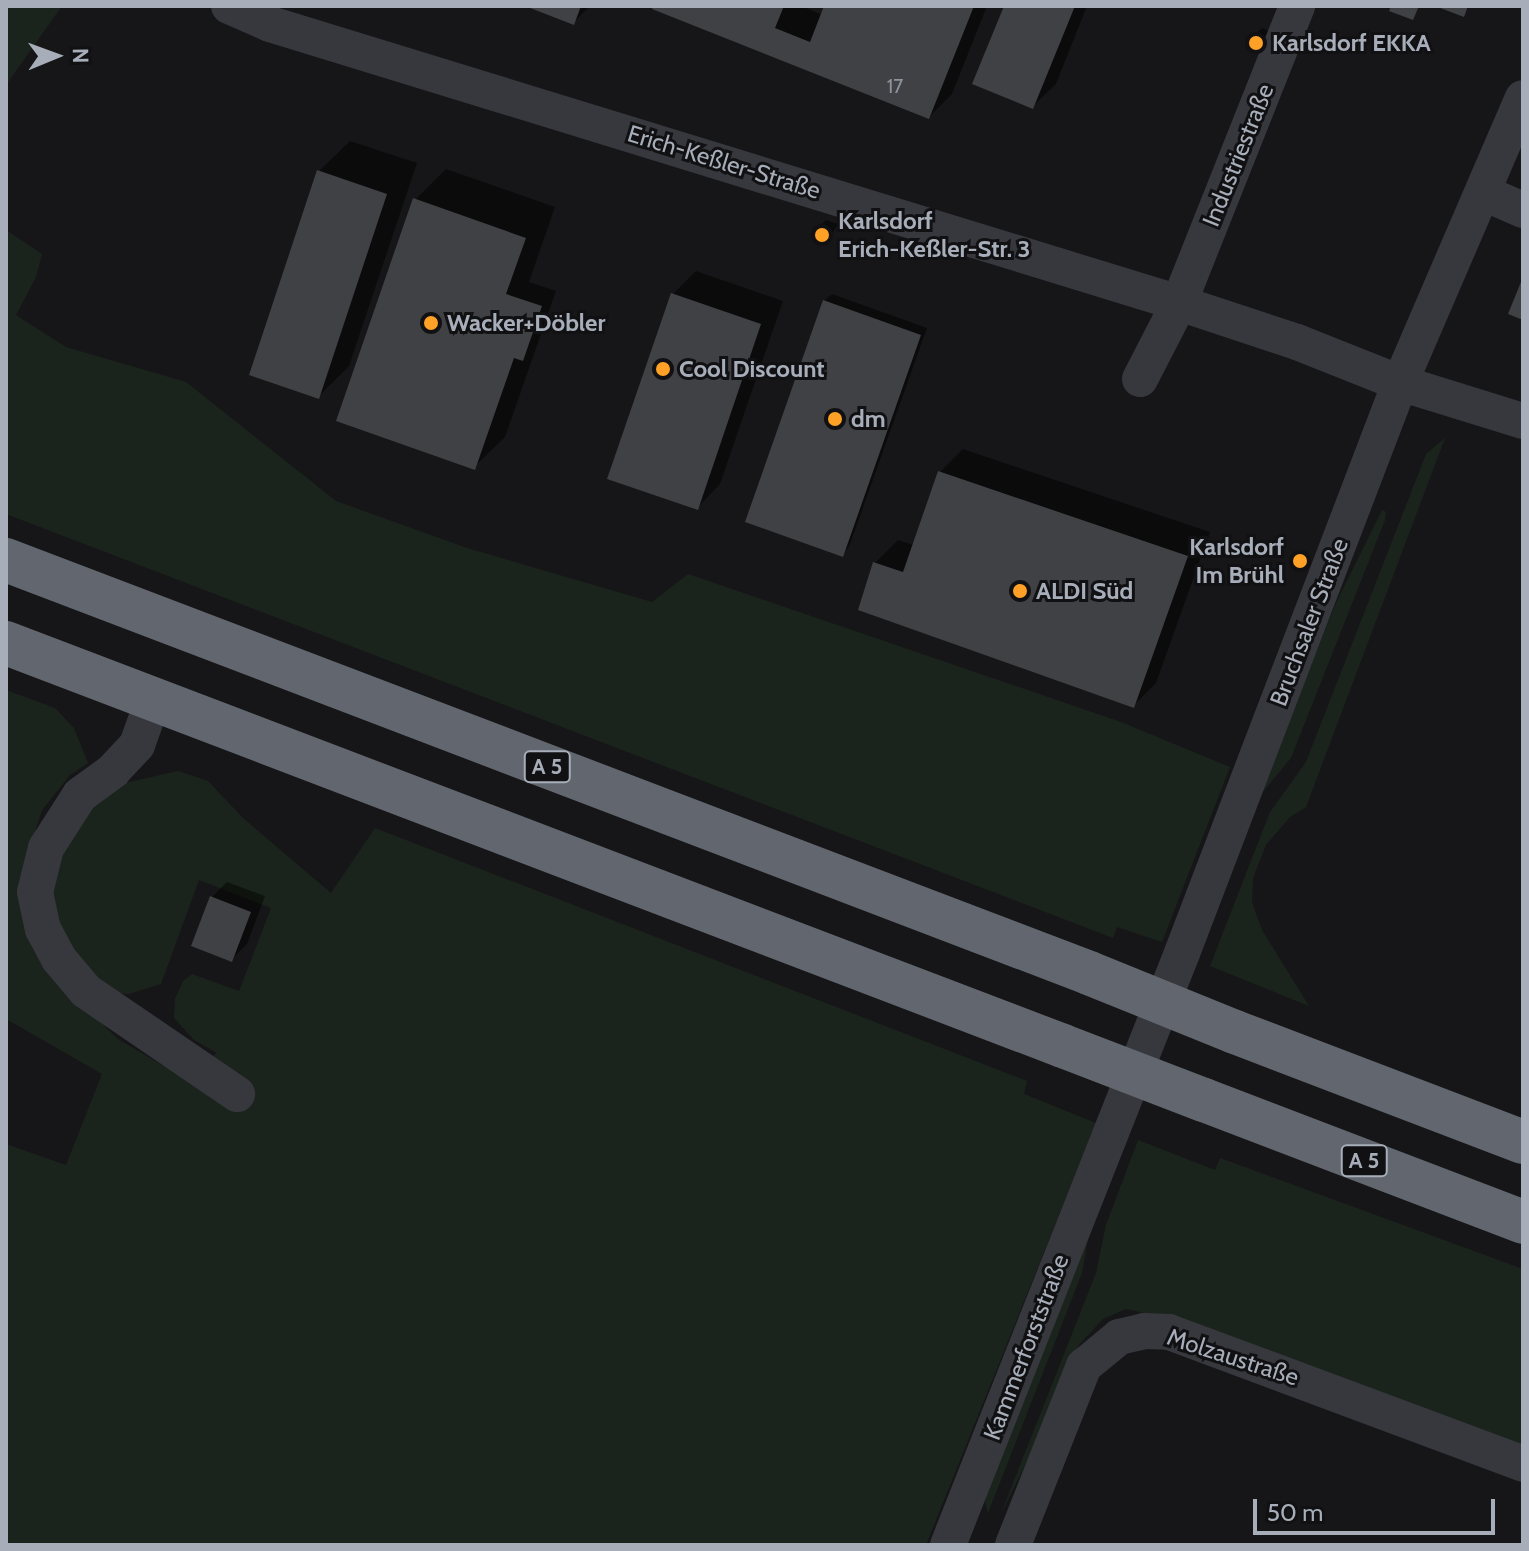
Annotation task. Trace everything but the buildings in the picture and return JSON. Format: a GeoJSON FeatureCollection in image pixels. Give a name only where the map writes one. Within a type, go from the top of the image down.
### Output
{"type":"FeatureCollection","features":[{"type":"Feature","properties":{"kind":"highway","name":"A 5"},"geometry":{"type":"LineString","coordinates":[[6,560],[1523,1142]]}},
{"type":"Feature","properties":{"kind":"highway","name":"A 5"},"geometry":{"type":"LineString","coordinates":[[6,643],[1523,1222]]}},
{"type":"Feature","properties":{"kind":"street","name":"Erich-Keßler-Straße"},"geometry":{"type":"LineString","coordinates":[[229,6],[284,28],[1179,303],[1297,342],[1400,383],[1523,421]]}},
{"type":"Feature","properties":{"kind":"street","name":"Industriestraße"},"geometry":{"type":"LineString","coordinates":[[1140,379],[1179,303],[1297,6]]}},
{"type":"Feature","properties":{"kind":"street","name":"Bruchsaler Straße"},"geometry":{"type":"LineString","coordinates":[[1103,1149],[1182,953],[1400,383],[1523,98]]}},
{"type":"Feature","properties":{"kind":"street"},"geometry":{"type":"LineString","coordinates":[[1484,193],[1523,210]]}},
{"type":"Feature","properties":{"kind":"street"},"geometry":{"type":"LineString","coordinates":[[153,700],[137,745],[113,771],[80,795],[46,848],[35,892],[43,929],[59,959],[86,991],[237,1094]]}},
{"type":"Feature","properties":{"kind":"street","name":"Kammerforststraße"},"geometry":{"type":"LineString","coordinates":[[948,1545],[1103,1149]]}},
{"type":"Feature","properties":{"kind":"street","name":"Molzaustraße"},"geometry":{"type":"LineString","coordinates":[[1013,1545],[1084,1366],[1119,1337],[1144,1331],[1169,1332],[1523,1464]]}},
{"type":"Feature","properties":{"kind":"shaded area"},"geometry":{"type":"Polygon","coordinates":[[[6,6],[62,6],[6,85],[6,6]]]}},
{"type":"Feature","properties":{"kind":"shaded area"},"geometry":{"type":"Polygon","coordinates":[[[6,230],[42,254],[36,277],[16,315],[66,347],[186,382],[336,501],[467,548],[652,602],[688,574],[1121,722],[1230,767],[1162,942],[1117,927],[1113,938],[6,514],[6,230]]]}},
{"type":"Feature","properties":{"kind":"shaded area"},"geometry":{"type":"Polygon","coordinates":[[[1445,438],[1306,807],[1290,817],[1266,845],[1253,878],[1252,902],[1262,930],[1309,1006],[1210,966],[1270,812],[1306,762],[1426,454],[1445,438]]]}},
{"type":"Feature","properties":{"kind":"shaded area"},"geometry":{"type":"Polygon","coordinates":[[[1382,510],[1386,512],[1385,520],[1291,758],[1257,799],[1336,603],[1382,510]]]}},
{"type":"Feature","properties":{"kind":"shaded area"},"geometry":{"type":"Polygon","coordinates":[[[6,690],[55,708],[74,728],[88,763],[70,775],[42,810],[27,857],[45,969],[118,1039],[184,1078],[217,1053],[194,1040],[174,1018],[175,999],[183,981],[192,974],[239,991],[271,908],[199,880],[161,984],[129,994],[116,993],[84,969],[56,917],[53,892],[55,868],[86,810],[120,784],[178,771],[208,781],[243,818],[331,893],[375,828],[1027,1081],[1024,1094],[1096,1123],[926,1545],[6,1545],[6,1144],[66,1165],[102,1074],[6,1019],[6,690]]]}},
{"type":"Feature","properties":{"kind":"shaded area"},"geometry":{"type":"Polygon","coordinates":[[[1138,1140],[1215,1170],[1220,1158],[1523,1269],[1523,1453],[1172,1319],[1126,1309],[1103,1319],[1078,1346],[1052,1410],[1000,1516],[1096,1273],[1106,1225],[1138,1140]]]}},
{"type":"Feature","properties":{"kind":"shaded area"},"geometry":{"type":"Polygon","coordinates":[[[1088,1239],[1082,1273],[988,1513],[985,1502],[990,1477],[1088,1239]]]}},
{"type":"Feature","properties":{"kind":"place","name":"Karlsdorf EKKA"},"geometry":{"type":"Point","coordinates":[1256,43]}},
{"type":"Feature","properties":{"kind":"place","name":"Karlsdorf Erich-Keßler-Str. 3"},"geometry":{"type":"Point","coordinates":[822,235]}},
{"type":"Feature","properties":{"kind":"place","name":"Wacker+Döbler"},"geometry":{"type":"Point","coordinates":[431,323]}},
{"type":"Feature","properties":{"kind":"place","name":"Cool Discount"},"geometry":{"type":"Point","coordinates":[663,369]}},
{"type":"Feature","properties":{"kind":"place","name":"dm"},"geometry":{"type":"Point","coordinates":[835,419]}},
{"type":"Feature","properties":{"kind":"place","name":"Karlsdorf Im Brühl"},"geometry":{"type":"Point","coordinates":[1300,561]}},
{"type":"Feature","properties":{"kind":"place","name":"ALDI Süd"},"geometry":{"type":"Point","coordinates":[1020,591]}}]}
